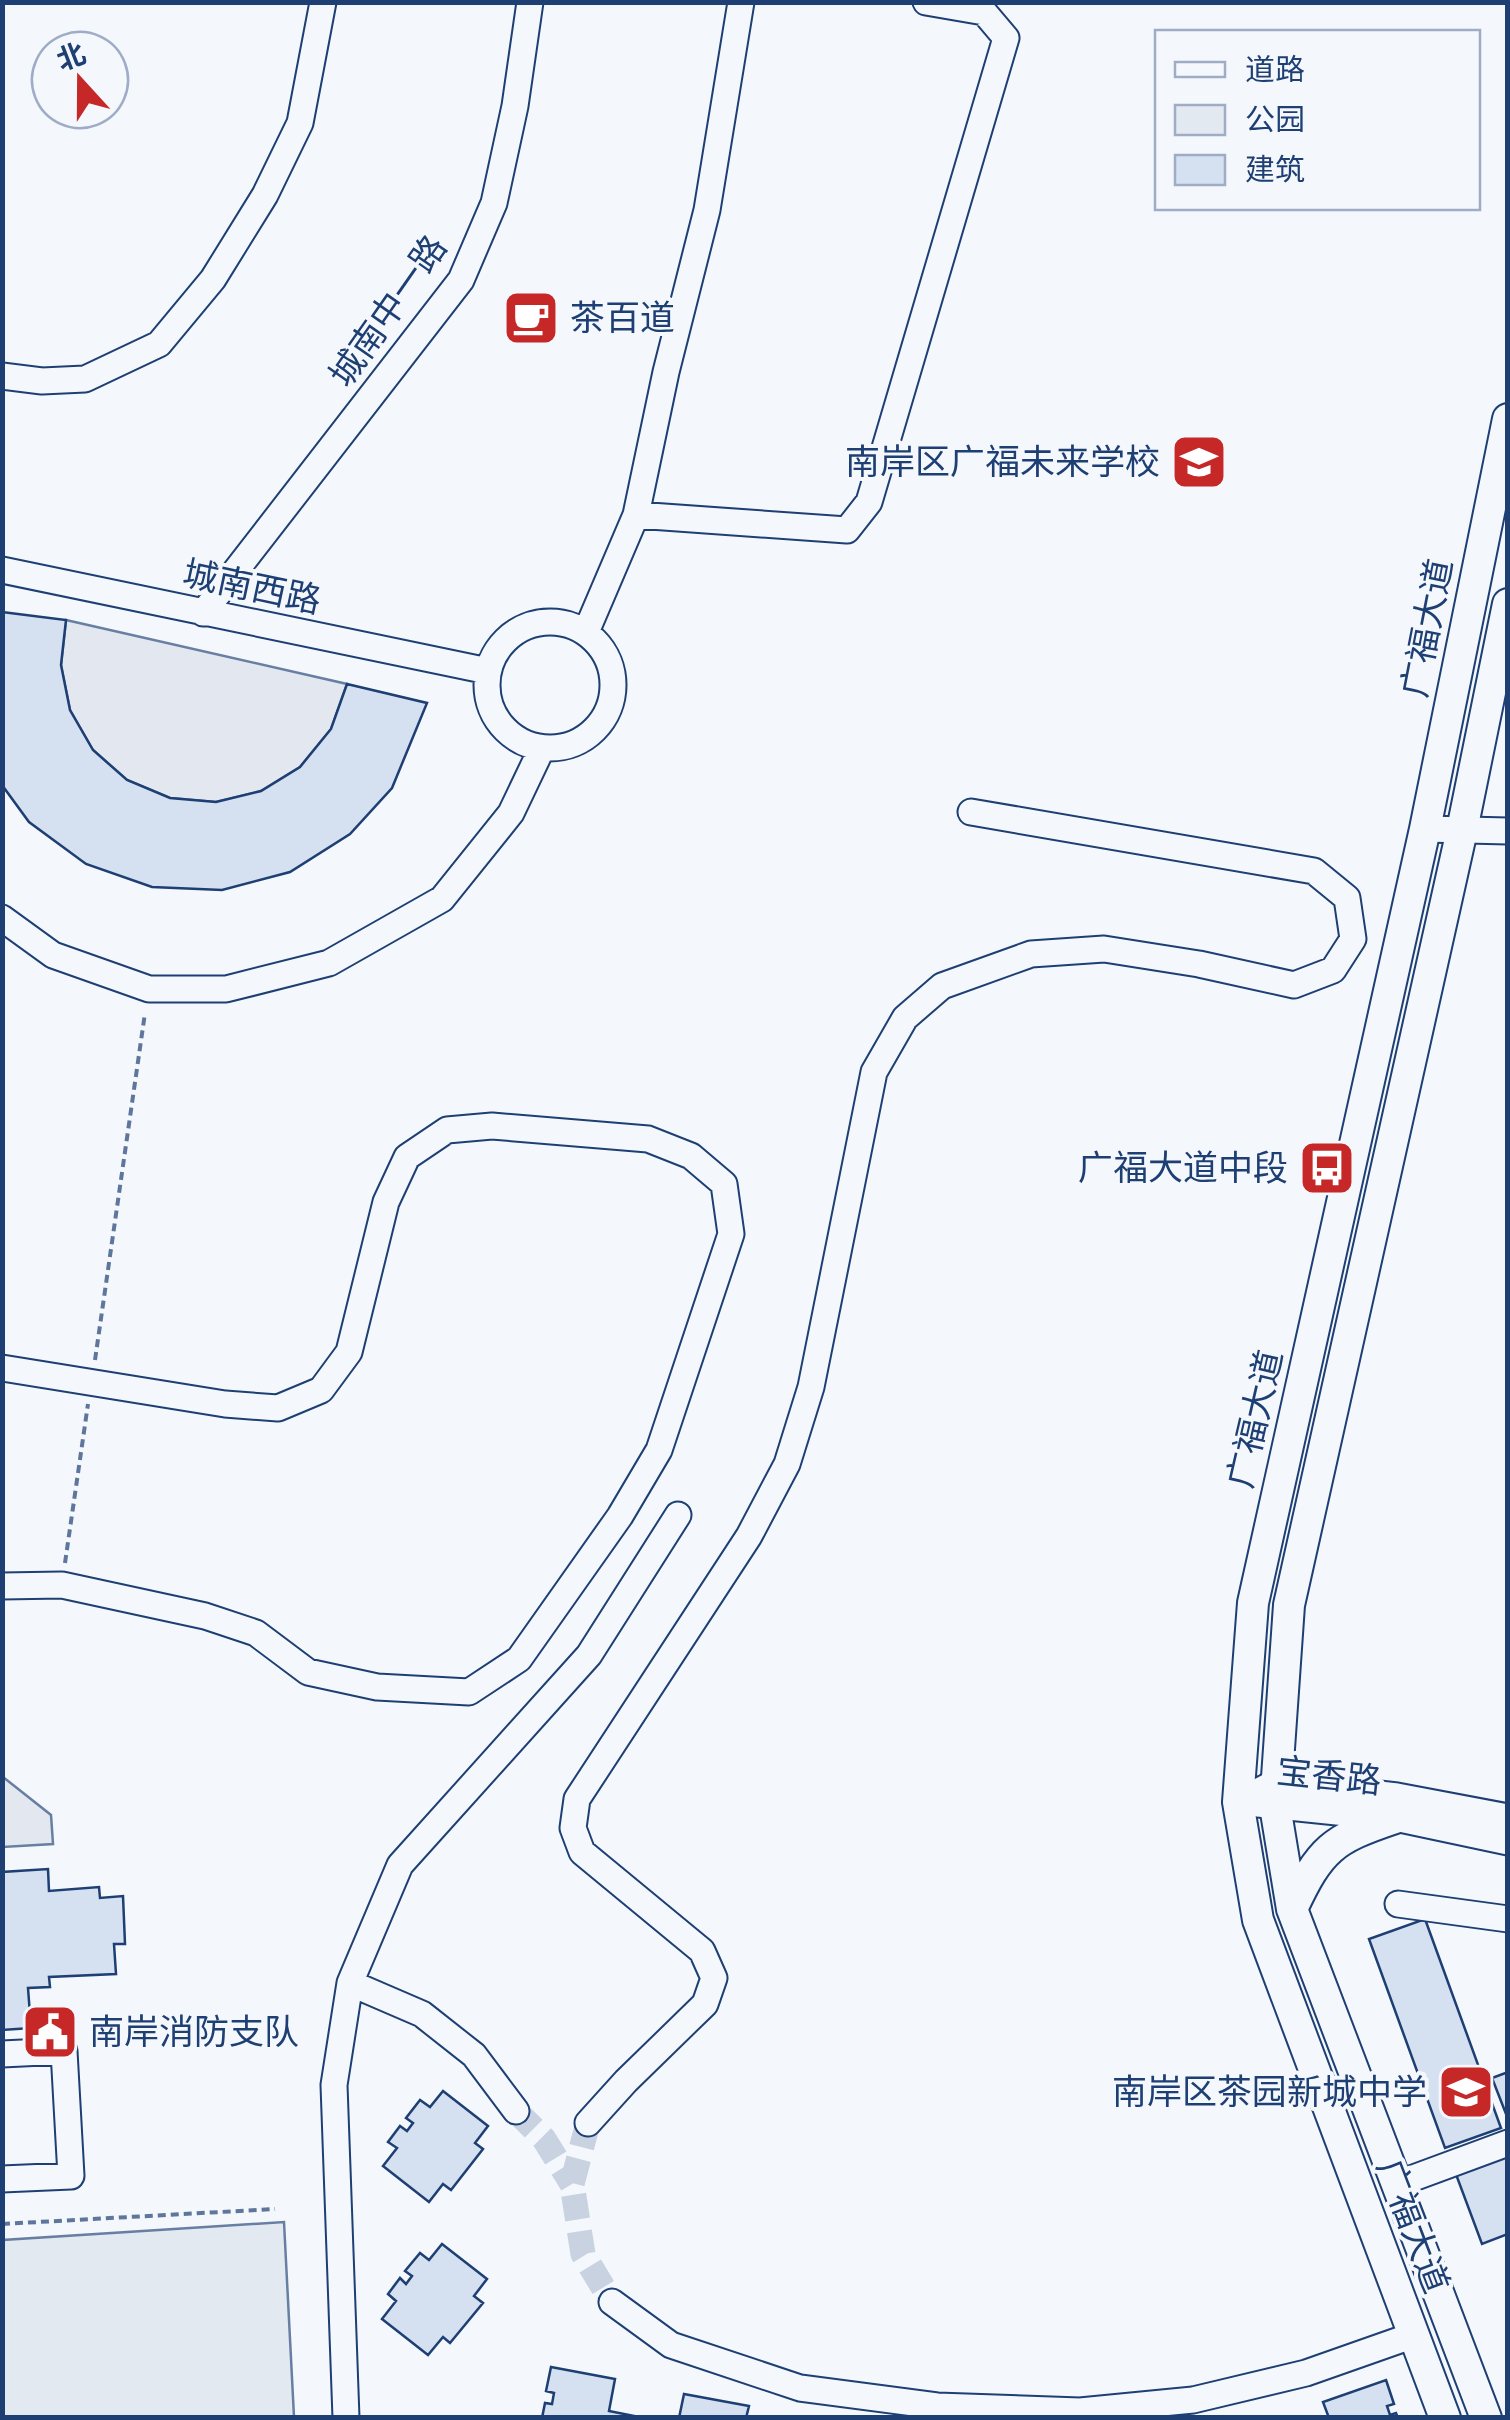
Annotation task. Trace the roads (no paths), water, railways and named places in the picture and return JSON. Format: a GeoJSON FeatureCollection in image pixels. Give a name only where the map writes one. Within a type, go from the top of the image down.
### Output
{"type":"FeatureCollection","features":[{"type":"Feature","properties":{"kind":"main road","name":"广福大道"},"geometry":{"type":"LineString","coordinates":[[1445,2418],[1258,1920],[1238,1802],[1253,1603],[1425,829],[1508,419]]}},
{"type":"Feature","properties":{"kind":"main road","name":"广福大道"},"geometry":{"type":"LineString","coordinates":[[1486,2418],[1292,1909],[1276,1794],[1290,1605],[1462,830],[1508,604]]}},
{"type":"Feature","properties":{"kind":"main road"},"geometry":{"type":"LineString","coordinates":[[1292,1909],[1309,1872],[1329,1848],[1353,1832],[1395,1818]]}},
{"type":"Feature","properties":{"kind":"street"},"geometry":{"type":"LineString","coordinates":[[2,376],[42,380],[85,378],[159,344],[213,280],[265,196],[300,123],[323,2]]}},
{"type":"Feature","properties":{"kind":"street","name":"城南中一路"},"geometry":{"type":"LineString","coordinates":[[203,613],[461,280],[494,203],[515,106],[530,2]]}},
{"type":"Feature","properties":{"kind":"street"},"geometry":{"type":"LineString","coordinates":[[586,632],[636,516],[666,372],[708,210],[741,2]]}},
{"type":"Feature","properties":{"kind":"street"},"geometry":{"type":"LineString","coordinates":[[636,516],[847,530],[869,502],[1006,38],[984,12],[926,2]]}},
{"type":"Feature","properties":{"kind":"street","name":"城南西路"},"geometry":{"type":"LineString","coordinates":[[2,570],[488,672]]}},
{"type":"Feature","properties":{"kind":"street"},"geometry":{"type":"LineString","coordinates":[[547,621],[568,624],[586,632],[602,646],[611,665],[611,707],[600,726],[584,740],[564,748],[542,748],[522,742],[498,721],[487,692],[488,672],[496,652],[509,636],[547,621]]}},
{"type":"Feature","properties":{"kind":"street"},"geometry":{"type":"LineString","coordinates":[[2,918],[52,955],[148,989],[226,989],[329,963],[442,899],[511,813],[542,748]]}},
{"type":"Feature","properties":{"kind":"street"},"geometry":{"type":"LineString","coordinates":[[588,2123],[706,2004],[714,1978],[702,1951],[582,1852],[574,1828],[578,1800],[750,1536],[787,1464],[811,1387],[874,1072],[905,1018],[942,986],[1031,954],[1104,949],[1294,985],[1333,970],[1353,939],[1347,898],[1314,871],[971,812]]}},
{"type":"Feature","properties":{"kind":"street"},"geometry":{"type":"LineString","coordinates":[[1425,829],[1508,830]]}},
{"type":"Feature","properties":{"kind":"street"},"geometry":{"type":"LineString","coordinates":[[2,1368],[225,1404],[278,1408],[321,1390],[349,1352],[386,1202],[407,1157],[447,1130],[492,1126],[648,1140],[691,1156],[724,1184],[731,1234],[659,1450],[620,1516],[519,1660],[468,1692],[377,1687],[308,1672],[256,1633],[205,1616],[62,1585],[2,1586]]}},
{"type":"Feature","properties":{"kind":"street"},"geometry":{"type":"LineString","coordinates":[[346,2418],[334,2084],[350,1983],[400,1865],[589,1655],[678,1515]]}},
{"type":"Feature","properties":{"kind":"street","name":"宝香路"},"geometry":{"type":"LineString","coordinates":[[1238,1802],[1276,1794],[1397,1796],[1508,1818]]}},
{"type":"Feature","properties":{"kind":"street","name":"宝香路"},"geometry":{"type":"LineString","coordinates":[[1276,1794],[1508,1842]]}},
{"type":"Feature","properties":{"kind":"street"},"geometry":{"type":"LineString","coordinates":[[1398,1904],[1508,1919]]}},
{"type":"Feature","properties":{"kind":"street"},"geometry":{"type":"LineString","coordinates":[[350,1983],[422,2014],[474,2054],[516,2111]]}},
{"type":"Feature","properties":{"kind":"street"},"geometry":{"type":"LineString","coordinates":[[2,2054],[64,2051],[70,2176],[2,2179]]}},
{"type":"Feature","properties":{"kind":"street"},"geometry":{"type":"LineString","coordinates":[[1397,2184],[1508,2143]]}},
{"type":"Feature","properties":{"kind":"street"},"geometry":{"type":"LineString","coordinates":[[612,2302],[671,2345],[800,2388],[954,2407],[1080,2411],[1194,2400],[1306,2373],[1414,2335]]}},
{"type":"Feature","properties":{"kind":"tunnel"},"geometry":{"type":"LineString","coordinates":[[516,2111],[544,2139],[572,2184]]}},
{"type":"Feature","properties":{"kind":"tunnel"},"geometry":{"type":"LineString","coordinates":[[588,2123],[572,2184],[583,2254],[612,2302]]}},
{"type":"Feature","properties":{"kind":"place","name":"茶百道"},"geometry":{"type":"Point","coordinates":[531,318]}},
{"type":"Feature","properties":{"kind":"place","name":"南岸区广福未来学校"},"geometry":{"type":"Point","coordinates":[1199,462]}},
{"type":"Feature","properties":{"kind":"place","name":"广福大道中段"},"geometry":{"type":"Point","coordinates":[1327,1168]}},
{"type":"Feature","properties":{"kind":"place","name":"南岸消防支队"},"geometry":{"type":"Point","coordinates":[50,2032]}},
{"type":"Feature","properties":{"kind":"place","name":"南岸区茶园新城中学"},"geometry":{"type":"Point","coordinates":[1466,2092]}}]}
